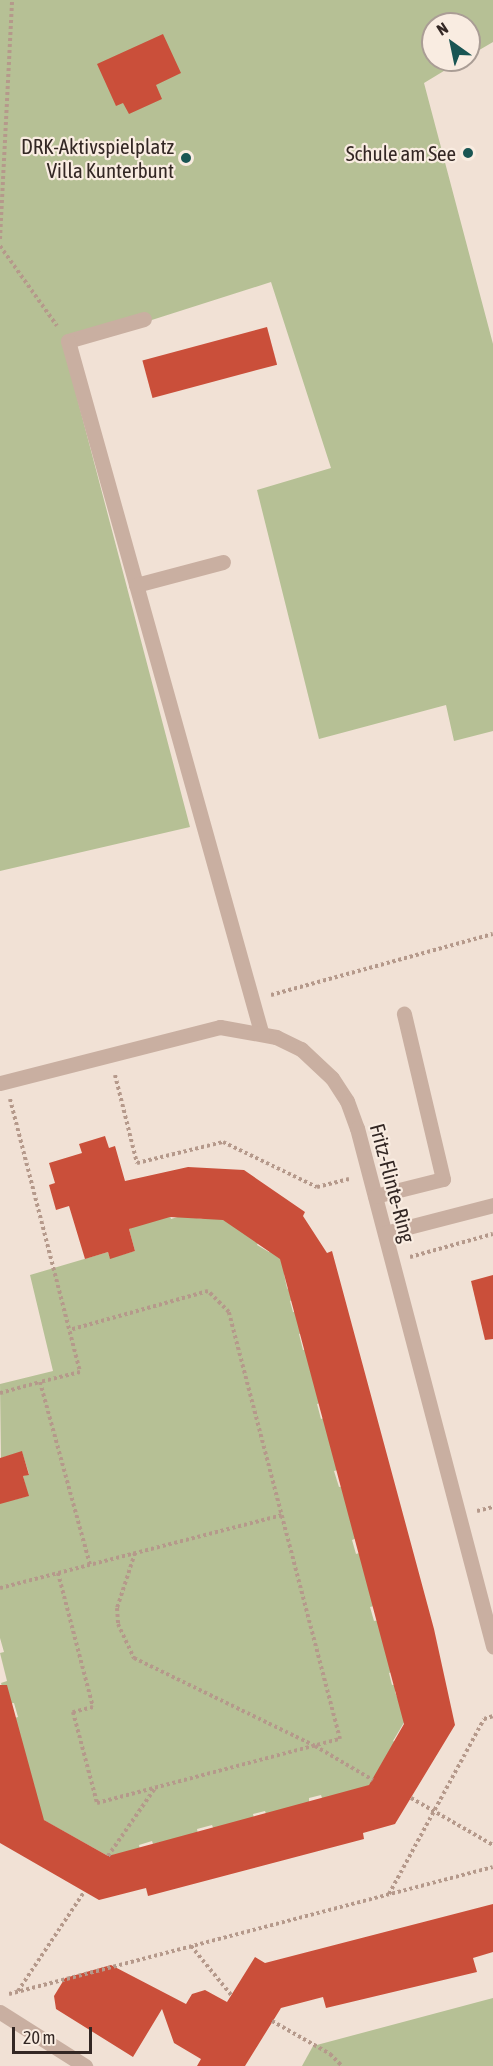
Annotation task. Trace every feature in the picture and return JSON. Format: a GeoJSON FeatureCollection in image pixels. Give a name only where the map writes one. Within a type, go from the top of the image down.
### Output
{"type":"FeatureCollection","features":[{"type":"Feature","properties":{"kind":"street"},"geometry":{"type":"LineString","coordinates":[[144,319],[68,341],[261,1032]]}},
{"type":"Feature","properties":{"kind":"street"},"geometry":{"type":"LineString","coordinates":[[136,585],[223,562]]}},
{"type":"Feature","properties":{"kind":"street"},"geometry":{"type":"LineString","coordinates":[[375,1196],[443,1179],[404,1014]]}},
{"type":"Feature","properties":{"kind":"street","name":"Fritz-Flinte-Ring"},"geometry":{"type":"LineString","coordinates":[[3,1082],[206,1029],[261,1032],[301,1049],[332,1078],[353,1114],[493,1646]]}},
{"type":"Feature","properties":{"kind":"street"},"geometry":{"type":"LineString","coordinates":[[385,1233],[493,1205]]}},
{"type":"Feature","properties":{"kind":"street"},"geometry":{"type":"LineString","coordinates":[[0,2012],[85,2066]]}},
{"type":"Feature","properties":{"kind":"path"},"geometry":{"type":"LineString","coordinates":[[0,239],[12,0]]}},
{"type":"Feature","properties":{"kind":"path"},"geometry":{"type":"LineString","coordinates":[[0,246],[68,341]]}},
{"type":"Feature","properties":{"kind":"path"},"geometry":{"type":"LineString","coordinates":[[110,1053],[137,1163],[222,1142],[317,1187],[369,1174]]}},
{"type":"Feature","properties":{"kind":"path"},"geometry":{"type":"LineString","coordinates":[[0,1393],[80,1372],[3,1082]]}},
{"type":"Feature","properties":{"kind":"path"},"geometry":{"type":"LineString","coordinates":[[392,1262],[493,1234]]}},
{"type":"Feature","properties":{"kind":"path"},"geometry":{"type":"LineString","coordinates":[[58,1573],[93,1707],[73,1712],[97,1803],[340,1739],[229,1312],[208,1291],[69,1330]]}},
{"type":"Feature","properties":{"kind":"path"},"geometry":{"type":"LineString","coordinates":[[40,1382],[90,1565]]}},
{"type":"Feature","properties":{"kind":"path"},"geometry":{"type":"LineString","coordinates":[[0,1588],[282,1515]]}},
{"type":"Feature","properties":{"kind":"path"},"geometry":{"type":"LineString","coordinates":[[135,1553],[117,1608],[118,1624],[134,1658],[315,1746],[373,1780]]}},
{"type":"Feature","properties":{"kind":"path"},"geometry":{"type":"LineString","coordinates":[[388,1895],[484,1719],[493,1716]]}},
{"type":"Feature","properties":{"kind":"path"},"geometry":{"type":"LineString","coordinates":[[108,1856],[155,1788]]}},
{"type":"Feature","properties":{"kind":"path"},"geometry":{"type":"LineString","coordinates":[[411,1798],[493,1845]]}},
{"type":"Feature","properties":{"kind":"path"},"geometry":{"type":"LineString","coordinates":[[0,1996],[493,1867]]}},
{"type":"Feature","properties":{"kind":"path"},"geometry":{"type":"LineString","coordinates":[[18,1992],[84,1892]]}},
{"type":"Feature","properties":{"kind":"path"},"geometry":{"type":"LineString","coordinates":[[191,1946],[231,1996]]}},
{"type":"Feature","properties":{"kind":"path"},"geometry":{"type":"LineString","coordinates":[[272,2021],[330,2054],[342,2066]]}},
{"type":"Feature","properties":{"kind":"green space"},"geometry":{"type":"Polygon","coordinates":[[[0,0],[493,0],[493,42],[481,49],[481,12],[421,12],[421,72],[442,72],[424,83],[493,344],[493,731],[454,741],[446,705],[319,739],[257,490],[331,468],[271,282],[64,348],[190,827],[0,871],[0,0]]]}},
{"type":"Feature","properties":{"kind":"green space"},"geometry":{"type":"Polygon","coordinates":[[[169,1211],[171,1219],[184,1215],[201,1219],[225,1213],[260,1239],[257,1245],[269,1252],[275,1248],[290,1268],[284,1274],[287,1288],[296,1299],[290,1301],[293,1312],[298,1311],[304,1332],[299,1334],[303,1350],[309,1349],[326,1401],[317,1404],[321,1419],[327,1417],[341,1469],[334,1471],[339,1487],[346,1486],[359,1537],[352,1540],[356,1554],[363,1552],[378,1605],[370,1607],[374,1621],[381,1620],[396,1670],[389,1673],[392,1685],[399,1684],[395,1692],[406,1719],[393,1741],[397,1743],[369,1786],[323,1801],[321,1795],[309,1798],[309,1803],[266,1814],[265,1811],[253,1814],[254,1818],[214,1830],[212,1825],[197,1829],[198,1834],[153,1844],[152,1841],[139,1845],[140,1850],[108,1856],[40,1818],[34,1785],[11,1719],[18,1717],[14,1703],[7,1704],[1,1683],[7,1681],[0,1653],[4,1652],[0,1638],[0,1489],[13,1500],[28,1496],[23,1476],[29,1474],[22,1452],[1,1458],[0,1384],[53,1371],[30,1275],[108,1252],[110,1258],[135,1251],[129,1229],[169,1211]]]}},
{"type":"Feature","properties":{"kind":"green space"},"geometry":{"type":"Polygon","coordinates":[[[493,1998],[493,2066],[302,2066],[313,2046],[493,1998]]]}},
{"type":"Feature","properties":{"kind":"building"},"geometry":{"type":"Polygon","coordinates":[[[163,34],[181,73],[156,85],[162,99],[129,114],[123,103],[116,106],[97,64],[163,34]]]}},
{"type":"Feature","properties":{"kind":"building"},"geometry":{"type":"Polygon","coordinates":[[[267,327],[277,365],[152,398],[142,360],[267,327]]]}},
{"type":"Feature","properties":{"kind":"building"},"geometry":{"type":"Polygon","coordinates":[[[105,1136],[109,1148],[115,1146],[125,1181],[188,1167],[244,1170],[305,1212],[303,1216],[327,1253],[332,1251],[434,1629],[455,1725],[395,1824],[363,1833],[364,1839],[148,1896],[146,1888],[99,1900],[0,1843],[0,1685],[7,1685],[44,1820],[108,1856],[369,1785],[404,1724],[280,1259],[223,1220],[170,1217],[129,1229],[135,1251],[110,1259],[108,1252],[85,1259],[69,1206],[56,1210],[49,1185],[55,1183],[49,1163],[82,1153],[79,1144],[105,1136]]]}},
{"type":"Feature","properties":{"kind":"building"},"geometry":{"type":"Polygon","coordinates":[[[493,1275],[493,1339],[485,1340],[471,1281],[493,1275]]]}},
{"type":"Feature","properties":{"kind":"building"},"geometry":{"type":"Polygon","coordinates":[[[22,1451],[29,1475],[23,1476],[29,1496],[0,1504],[0,1458],[22,1451]]]}},
{"type":"Feature","properties":{"kind":"building"},"geometry":{"type":"Polygon","coordinates":[[[493,1904],[493,1952],[473,1958],[477,1972],[326,2008],[323,1997],[281,2008],[245,2066],[197,2066],[201,2059],[174,2043],[162,2009],[133,2057],[56,2009],[54,1996],[65,1978],[111,1965],[186,2004],[192,1994],[205,1990],[227,2002],[255,1957],[265,1963],[493,1904]]]}},
{"type":"Feature","properties":{"kind":"place","name":"Schule am See"},"geometry":{"type":"Point","coordinates":[468,153]}},
{"type":"Feature","properties":{"kind":"place","name":"DRK-Aktivspielplatz Villa Kunterbunt"},"geometry":{"type":"Point","coordinates":[186,158]}}]}
